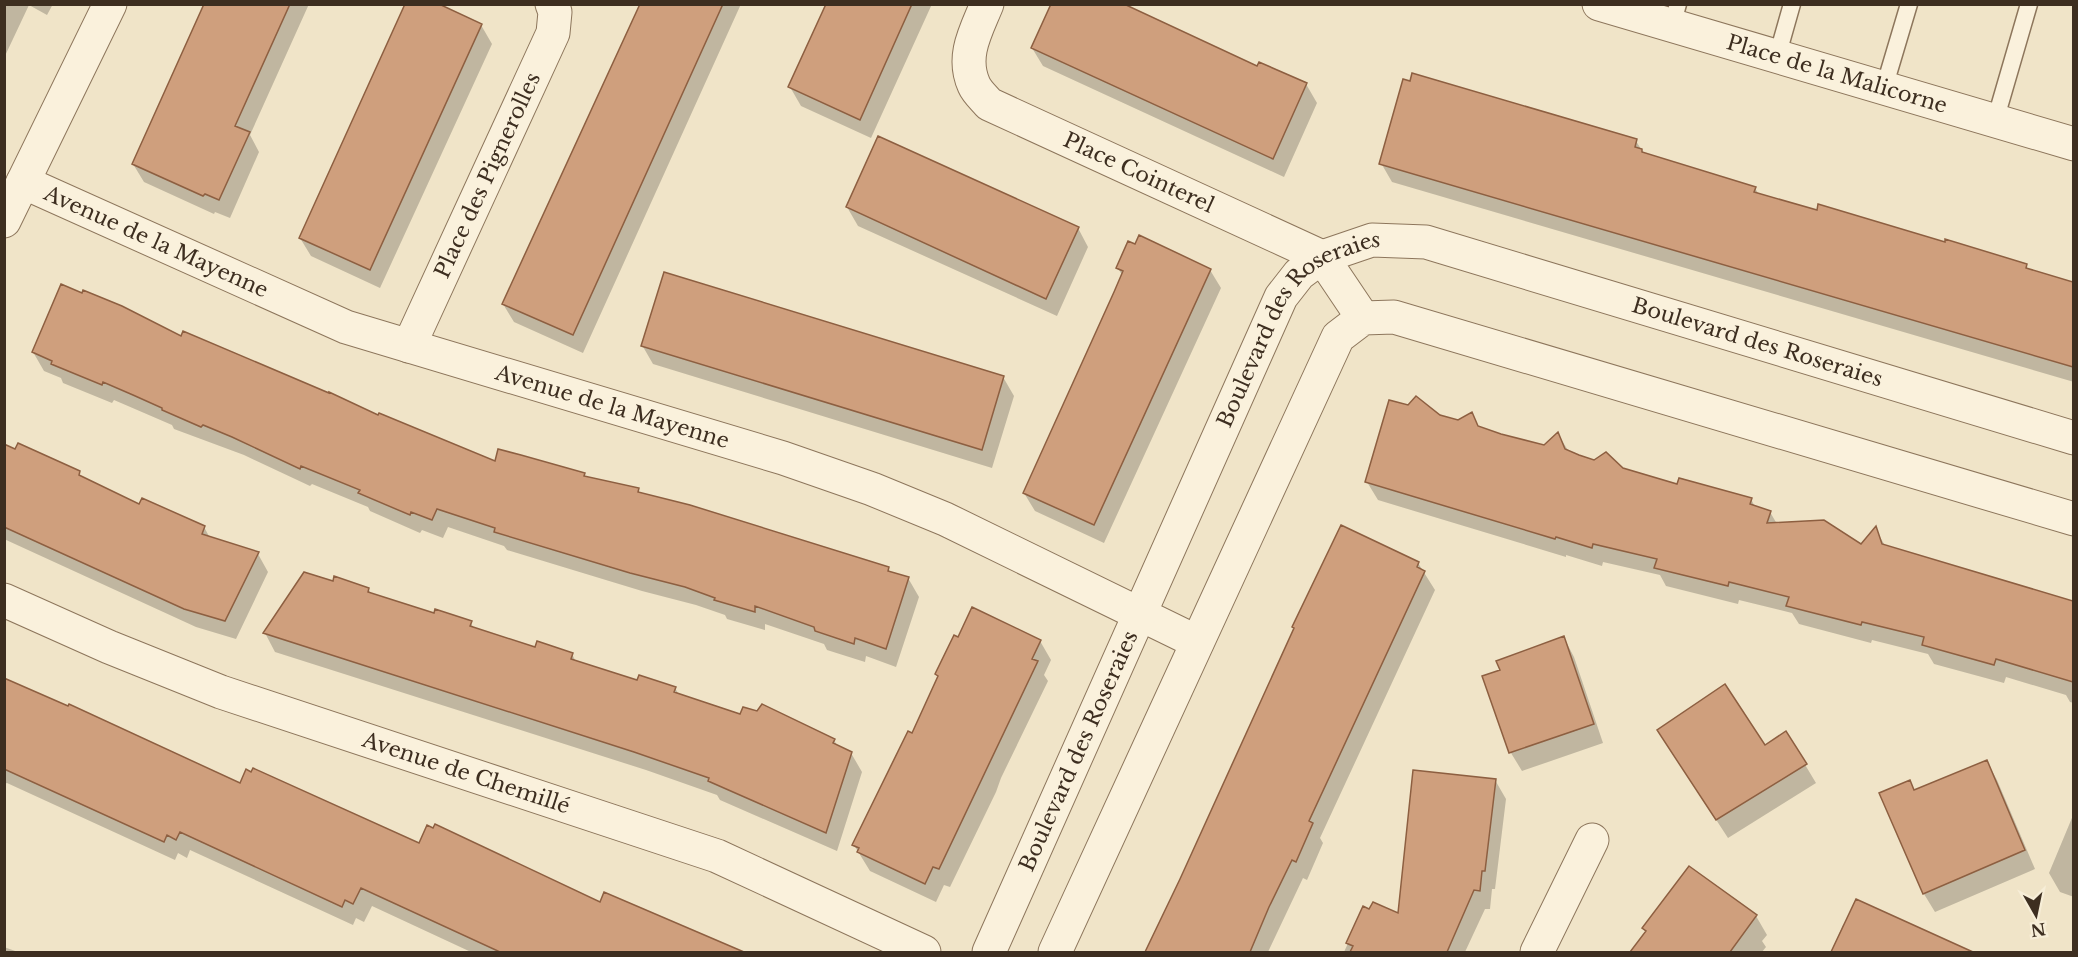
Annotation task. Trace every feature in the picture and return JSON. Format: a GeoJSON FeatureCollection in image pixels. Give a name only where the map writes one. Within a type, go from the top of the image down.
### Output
{"type":"FeatureCollection","features":[{"type":"Feature","properties":{"kind":"street"},"geometry":{"type":"LineString","coordinates":[[4,221],[110,4]]}},
{"type":"Feature","properties":{"kind":"street","name":"Place des Pignerolles"},"geometry":{"type":"LineString","coordinates":[[409,346],[553,33],[555,12],[552,4]]}},
{"type":"Feature","properties":{"kind":"street","name":"Place Cointerel"},"geometry":{"type":"LineString","coordinates":[[987,4],[970,44],[970,63],[974,86],[988,104],[1322,257]]}},
{"type":"Feature","properties":{"kind":"street","name":"Place de la Malicorne"},"geometry":{"type":"LineString","coordinates":[[1599,4],[1675,15],[1777,57],[2073,144]]}},
{"type":"Feature","properties":{"kind":"street","name":"Avenue de la Mayenne"},"geometry":{"type":"LineString","coordinates":[[23,182],[346,327],[783,458],[872,489],[945,519],[1197,642]]}},
{"type":"Feature","properties":{"kind":"street","name":"Boulevard des Roseraies"},"geometry":{"type":"LineString","coordinates":[[989,952],[1281,297],[1299,274],[1322,257],[1372,240],[1426,242],[2073,438]]}},
{"type":"Feature","properties":{"kind":"street"},"geometry":{"type":"LineString","coordinates":[[1322,257],[1363,318]]}},
{"type":"Feature","properties":{"kind":"street","name":"Boulevard des Roseraies"},"geometry":{"type":"LineString","coordinates":[[1055,952],[1338,337],[1363,318],[1394,317],[2073,519]]}},
{"type":"Feature","properties":{"kind":"street","name":"Avenue de Chemillé"},"geometry":{"type":"LineString","coordinates":[[4,600],[109,647],[221,692],[717,856],[924,952]]}},
{"type":"Feature","properties":{"kind":"street"},"geometry":{"type":"LineString","coordinates":[[1537,952],[1592,840]]}},
{"type":"Feature","properties":{"kind":"lane"},"geometry":{"type":"LineString","coordinates":[[1777,57],[1792,4]]}},
{"type":"Feature","properties":{"kind":"lane"},"geometry":{"type":"LineString","coordinates":[[1884,88],[1910,4]]}},
{"type":"Feature","properties":{"kind":"lane"},"geometry":{"type":"LineString","coordinates":[[1995,121],[2029,4]]}},
{"type":"Feature","properties":{"kind":"building"},"geometry":{"type":"Polygon","coordinates":[[[204,4],[290,4],[235,126],[250,132],[219,200],[205,194],[203,196],[132,164],[204,4]]]}},
{"type":"Feature","properties":{"kind":"building"},"geometry":{"type":"Polygon","coordinates":[[[405,4],[439,4],[482,24],[370,270],[299,238],[405,4]]]}},
{"type":"Feature","properties":{"kind":"building"},"geometry":{"type":"Polygon","coordinates":[[[640,4],[723,4],[573,335],[502,304],[640,4]]]}},
{"type":"Feature","properties":{"kind":"building"},"geometry":{"type":"Polygon","coordinates":[[[826,4],[912,4],[860,120],[788,87],[826,4]]]}},
{"type":"Feature","properties":{"kind":"building"},"geometry":{"type":"Polygon","coordinates":[[[1051,4],[1124,4],[1257,66],[1259,62],[1307,83],[1273,159],[1031,48],[1051,4]]]}},
{"type":"Feature","properties":{"kind":"building"},"geometry":{"type":"Polygon","coordinates":[[[1412,73],[1637,139],[1635,147],[1642,149],[1642,152],[1756,187],[1754,192],[1817,210],[1818,204],[1945,242],[1945,239],[2027,264],[2026,268],[2073,282],[2073,367],[1379,164],[1403,79],[1410,81],[1412,73]]]}},
{"type":"Feature","properties":{"kind":"building"},"geometry":{"type":"Polygon","coordinates":[[[878,136],[1079,227],[1046,299],[846,207],[878,136]]]}},
{"type":"Feature","properties":{"kind":"building"},"geometry":{"type":"Polygon","coordinates":[[[1139,235],[1211,269],[1094,525],[1023,493],[1123,271],[1116,268],[1128,241],[1135,244],[1139,235]]]}},
{"type":"Feature","properties":{"kind":"building"},"geometry":{"type":"Polygon","coordinates":[[[664,272],[1004,376],[982,450],[641,346],[664,272]]]}},
{"type":"Feature","properties":{"kind":"building"},"geometry":{"type":"Polygon","coordinates":[[[61,284],[82,293],[83,290],[122,306],[181,336],[183,331],[378,415],[379,413],[495,461],[498,449],[521,455],[585,473],[584,476],[639,488],[638,492],[690,505],[889,567],[888,571],[909,577],[886,649],[855,638],[854,644],[815,631],[814,627],[755,606],[755,612],[714,600],[715,598],[685,587],[494,532],[495,528],[437,509],[432,520],[411,512],[410,515],[358,493],[360,490],[301,466],[300,469],[232,437],[203,425],[201,427],[103,382],[102,385],[51,364],[52,361],[32,352],[61,284]]]}},
{"type":"Feature","properties":{"kind":"building"},"geometry":{"type":"Polygon","coordinates":[[[1416,396],[1440,415],[1458,420],[1472,412],[1478,426],[1501,434],[1544,445],[1558,432],[1565,449],[1579,455],[1594,460],[1606,452],[1623,468],[1677,484],[1679,478],[1752,498],[1750,504],[1771,511],[1767,523],[1824,520],[1861,544],[1876,526],[1882,544],[2073,601],[2073,682],[1996,659],[1994,665],[1922,645],[1924,637],[1862,622],[1861,625],[1786,606],[1789,597],[1729,582],[1728,586],[1654,568],[1657,559],[1593,544],[1592,548],[1556,537],[1555,539],[1365,482],[1389,400],[1408,405],[1416,396]]]}},
{"type":"Feature","properties":{"kind":"building"},"geometry":{"type":"Polygon","coordinates":[[[18,443],[80,471],[79,475],[139,504],[142,498],[205,526],[202,534],[259,552],[225,621],[184,609],[4,527],[4,444],[15,449],[18,443]]]}},
{"type":"Feature","properties":{"kind":"building"},"geometry":{"type":"Polygon","coordinates":[[[1341,525],[1419,562],[1417,567],[1425,571],[1309,821],[1313,823],[1296,862],[1292,860],[1250,952],[1145,952],[1294,628],[1292,627],[1341,525]]]}},
{"type":"Feature","properties":{"kind":"building"},"geometry":{"type":"Polygon","coordinates":[[[304,572],[333,581],[334,576],[369,588],[368,592],[434,613],[435,609],[472,621],[470,626],[535,647],[537,641],[573,653],[571,659],[637,680],[639,675],[676,687],[674,692],[740,714],[743,707],[757,711],[762,704],[835,739],[833,743],[852,752],[826,833],[708,781],[709,778],[263,633],[304,572]]]}},
{"type":"Feature","properties":{"kind":"building"},"geometry":{"type":"Polygon","coordinates":[[[972,607],[1041,640],[1032,659],[1038,661],[939,869],[933,867],[925,884],[857,852],[859,848],[852,845],[908,731],[912,733],[938,676],[935,674],[954,635],[958,637],[972,607]]]}},
{"type":"Feature","properties":{"kind":"building"},"geometry":{"type":"Polygon","coordinates":[[[1564,636],[1594,724],[1509,753],[1482,676],[1500,670],[1496,661],[1564,636]]]}},
{"type":"Feature","properties":{"kind":"building"},"geometry":{"type":"Polygon","coordinates":[[[4,678],[68,706],[69,704],[240,783],[246,769],[251,772],[253,768],[419,843],[427,825],[433,828],[435,824],[600,902],[604,892],[744,952],[500,952],[361,888],[353,904],[345,900],[342,907],[180,832],[176,840],[167,835],[164,842],[4,769],[4,678]]]}},
{"type":"Feature","properties":{"kind":"building"},"geometry":{"type":"Polygon","coordinates":[[[1725,684],[1765,745],[1786,731],[1807,764],[1716,820],[1657,730],[1725,684]]]}},
{"type":"Feature","properties":{"kind":"building"},"geometry":{"type":"Polygon","coordinates":[[[1987,760],[2025,850],[1923,894],[1879,793],[1910,780],[1914,790],[1987,760]]]}},
{"type":"Feature","properties":{"kind":"building"},"geometry":{"type":"Polygon","coordinates":[[[1413,770],[1496,779],[1485,871],[1482,871],[1480,891],[1474,890],[1447,952],[1350,952],[1353,946],[1346,943],[1363,906],[1369,909],[1373,902],[1398,913],[1413,770]]]}},
{"type":"Feature","properties":{"kind":"building"},"geometry":{"type":"Polygon","coordinates":[[[1689,866],[1757,915],[1730,952],[1630,952],[1646,931],[1642,928],[1689,866]]]}},
{"type":"Feature","properties":{"kind":"building"},"geometry":{"type":"Polygon","coordinates":[[[1856,899],[1973,952],[1831,952],[1856,899]]]}}]}
